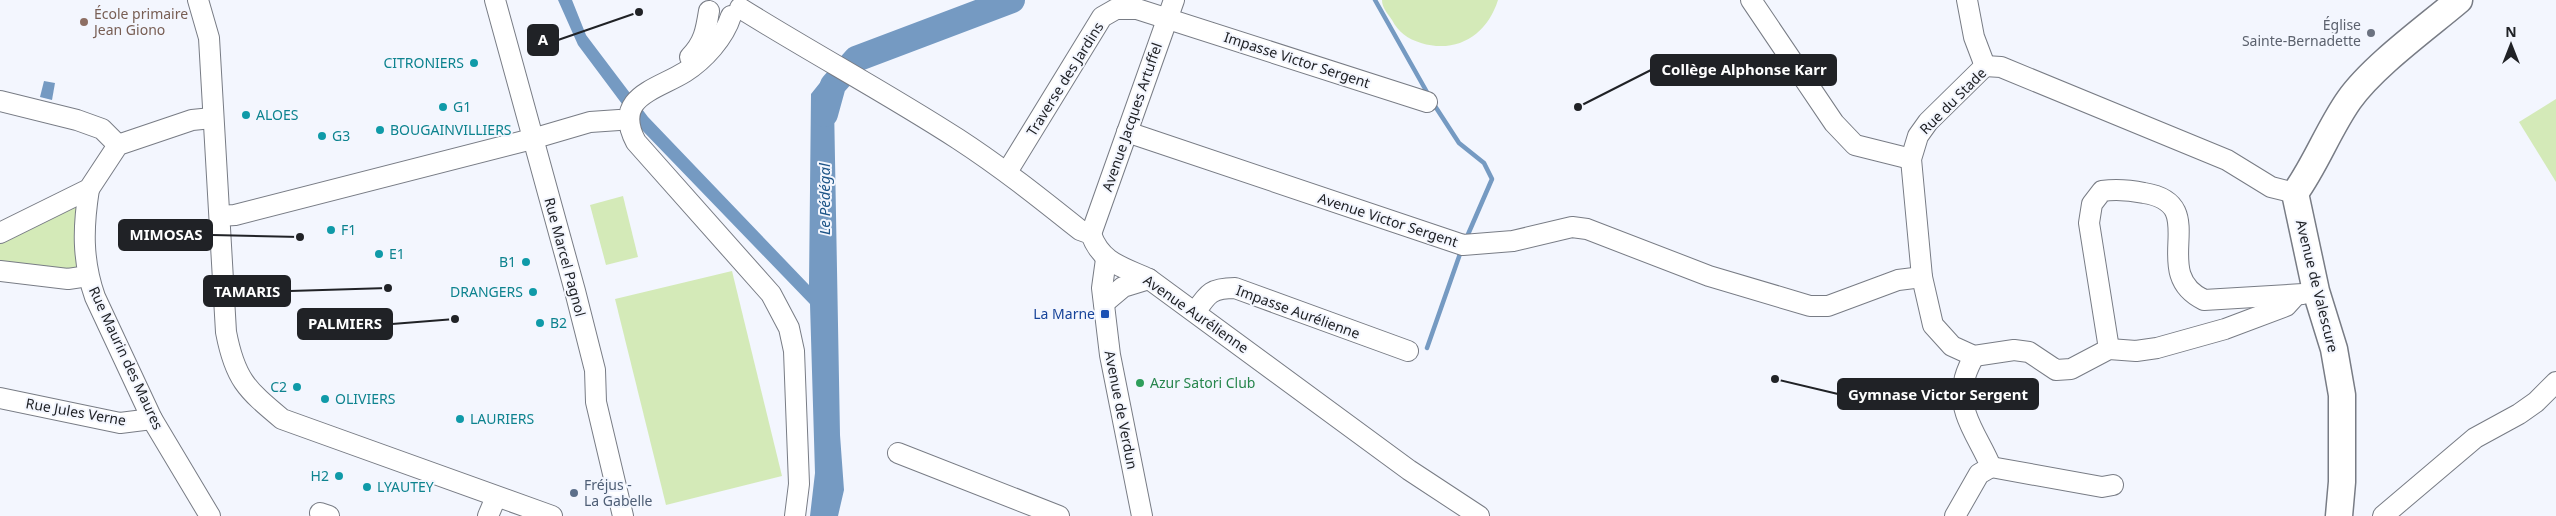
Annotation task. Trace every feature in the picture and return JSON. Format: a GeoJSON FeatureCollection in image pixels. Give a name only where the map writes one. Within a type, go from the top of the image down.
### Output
{"type":"FeatureCollection","features":[{"type":"Feature","properties":{"kind":"main road"},"geometry":{"type":"LineString","coordinates":[[2295,192],[2311,171],[2329,133],[2349,99],[2385,62],[2459,0]]}},
{"type":"Feature","properties":{"kind":"main road","name":"Avenue de Valescure"},"geometry":{"type":"LineString","coordinates":[[2295,192],[2306,293],[2334,349],[2342,395],[2342,482],[2339,516]]}},
{"type":"Feature","properties":{"kind":"street"},"geometry":{"type":"LineString","coordinates":[[198,0],[209,38],[212,118],[220,216],[226,332],[232,361],[247,388],[282,419],[552,516]]}},
{"type":"Feature","properties":{"kind":"street","name":"Rue Marcel Pagnol"},"geometry":{"type":"LineString","coordinates":[[495,0],[580,309],[594,370],[596,402],[623,516]]}},
{"type":"Feature","properties":{"kind":"street"},"geometry":{"type":"LineString","coordinates":[[1750,0],[1834,123],[1855,145],[1911,159]]}},
{"type":"Feature","properties":{"kind":"street"},"geometry":{"type":"LineString","coordinates":[[1967,0],[1974,37],[1985,66]]}},
{"type":"Feature","properties":{"kind":"street"},"geometry":{"type":"LineString","coordinates":[[220,216],[234,216],[532,139],[590,122],[624,115],[638,98],[688,59],[699,48],[704,37],[706,6]]}},
{"type":"Feature","properties":{"kind":"street"},"geometry":{"type":"LineString","coordinates":[[706,6],[719,17],[738,8]]}},
{"type":"Feature","properties":{"kind":"street"},"geometry":{"type":"LineString","coordinates":[[738,8],[839,69],[874,87],[1007,172],[1080,230],[1090,234],[1096,249],[1106,259]]}},
{"type":"Feature","properties":{"kind":"street"},"geometry":{"type":"LineString","coordinates":[[662,78],[683,73],[702,59],[727,30],[738,8]]}},
{"type":"Feature","properties":{"kind":"street","name":"Traverse des Jardins"},"geometry":{"type":"LineString","coordinates":[[1007,172],[1102,17],[1116,9],[1170,9]]}},
{"type":"Feature","properties":{"kind":"street","name":"Impasse Victor Sergent"},"geometry":{"type":"LineString","coordinates":[[1170,9],[1427,102]]}},
{"type":"Feature","properties":{"kind":"street","name":"Avenue Jacques Artuffel"},"geometry":{"type":"LineString","coordinates":[[1090,234],[1128,132],[1170,9]]}},
{"type":"Feature","properties":{"kind":"street","name":"Rue du Stade"},"geometry":{"type":"LineString","coordinates":[[1974,356],[1952,346],[1932,325],[1922,277],[1911,159],[1918,136],[1928,122],[1985,66],[2000,67],[2138,123],[2227,160],[2271,187],[2295,192]]}},
{"type":"Feature","properties":{"kind":"street"},"geometry":{"type":"LineString","coordinates":[[0,101],[102,129],[118,145]]}},
{"type":"Feature","properties":{"kind":"street"},"geometry":{"type":"LineString","coordinates":[[624,115],[626,143],[762,295],[783,333],[789,377],[791,490],[788,516]]}},
{"type":"Feature","properties":{"kind":"street"},"geometry":{"type":"LineString","coordinates":[[624,115],[636,142],[771,294],[790,328],[794,351],[799,484],[795,516]]}},
{"type":"Feature","properties":{"kind":"street"},"geometry":{"type":"LineString","coordinates":[[0,233],[89,189],[118,145],[192,120],[212,118]]}},
{"type":"Feature","properties":{"kind":"street","name":"Avenue Victor Sergent"},"geometry":{"type":"LineString","coordinates":[[1128,132],[1464,245],[1513,241],[1572,227],[1586,229],[1709,276],[1810,306],[1828,306],[1898,280],[1922,277]]}},
{"type":"Feature","properties":{"kind":"street","name":"Rue Maurin des Maures"},"geometry":{"type":"LineString","coordinates":[[89,189],[84,220],[84,244],[88,276],[95,297],[152,419],[210,516]]}},
{"type":"Feature","properties":{"kind":"street"},"geometry":{"type":"LineString","coordinates":[[2109,349],[2089,224],[2092,204],[2102,191],[2118,189],[2149,194],[2164,198],[2177,210],[2179,224],[2178,266],[2182,283],[2191,294],[2204,300],[2306,293]]}},
{"type":"Feature","properties":{"kind":"street","name":"Avenue Aurélienne"},"geometry":{"type":"LineString","coordinates":[[1106,259],[1150,279],[1196,311],[1409,470],[1479,516]]}},
{"type":"Feature","properties":{"kind":"street","name":"Avenue de Verdun"},"geometry":{"type":"LineString","coordinates":[[1106,259],[1102,288],[1110,355],[1142,516]]}},
{"type":"Feature","properties":{"kind":"street"},"geometry":{"type":"LineString","coordinates":[[0,272],[68,279],[88,276]]}},
{"type":"Feature","properties":{"kind":"street"},"geometry":{"type":"LineString","coordinates":[[1104,303],[1123,287],[1150,279]]}},
{"type":"Feature","properties":{"kind":"street","name":"Impasse Aurélienne"},"geometry":{"type":"LineString","coordinates":[[1196,311],[1208,295],[1219,288],[1235,288],[1408,351]]}},
{"type":"Feature","properties":{"kind":"street"},"geometry":{"type":"LineString","coordinates":[[1991,467],[1969,425],[1962,404],[1964,382],[1974,356],[2014,350],[2030,352],[2056,370],[2071,369],[2109,349],[2136,351],[2184,341],[2266,315],[2286,306],[2306,293]]}},
{"type":"Feature","properties":{"kind":"street"},"geometry":{"type":"LineString","coordinates":[[2383,516],[2475,438],[2519,414],[2536,402],[2556,382]]}},
{"type":"Feature","properties":{"kind":"street","name":"Rue Jules Verne"},"geometry":{"type":"LineString","coordinates":[[0,398],[120,422],[152,419]]}},
{"type":"Feature","properties":{"kind":"street"},"geometry":{"type":"LineString","coordinates":[[898,454],[1059,516]]}},
{"type":"Feature","properties":{"kind":"street"},"geometry":{"type":"LineString","coordinates":[[1955,516],[1979,474],[1991,467],[2102,487],[2113,485]]}},
{"type":"Feature","properties":{"kind":"street"},"geometry":{"type":"LineString","coordinates":[[488,516],[496,496]]}},
{"type":"Feature","properties":{"kind":"green space"},"geometry":{"type":"Polygon","coordinates":[[[1382,0],[1498,0],[1486,23],[1469,39],[1447,46],[1434,46],[1412,39],[1397,28],[1383,6],[1382,0]]]}},
{"type":"Feature","properties":{"kind":"green space"},"geometry":{"type":"Polygon","coordinates":[[[2556,99],[2556,182],[2519,122],[2556,99]]]}},
{"type":"Feature","properties":{"kind":"green space"},"geometry":{"type":"Polygon","coordinates":[[[623,196],[638,257],[606,265],[590,205],[623,196]]]}},
{"type":"Feature","properties":{"kind":"green space"},"geometry":{"type":"Polygon","coordinates":[[[75,202],[79,206],[76,272],[0,268],[0,242],[75,202]]]}},
{"type":"Feature","properties":{"kind":"green space"},"geometry":{"type":"Polygon","coordinates":[[[732,271],[782,476],[666,505],[615,299],[732,271]]]}},
{"type":"Feature","properties":{"kind":"water"},"geometry":{"type":"Polygon","coordinates":[[[558,0],[572,0],[586,35],[648,117],[809,285],[811,94],[827,74],[843,85],[834,104],[840,435],[844,490],[838,516],[810,516],[815,473],[810,304],[640,128],[578,45],[558,0]]]}},
{"type":"Feature","properties":{"kind":"water"},"geometry":{"type":"Polygon","coordinates":[[[44,81],[55,83],[52,100],[40,97],[44,81]]]}},
{"type":"Feature","properties":{"kind":"waterway","name":"Le Pédégal"},"geometry":{"type":"LineString","coordinates":[[825,114],[833,85],[856,59],[1012,0]]}},
{"type":"Feature","properties":{"kind":"waterway"},"geometry":{"type":"LineString","coordinates":[[1375,0],[1428,94]]}},
{"type":"Feature","properties":{"kind":"waterway"},"geometry":{"type":"LineString","coordinates":[[1433,103],[1459,143],[1484,163],[1492,179],[1466,239]]}},
{"type":"Feature","properties":{"kind":"waterway"},"geometry":{"type":"LineString","coordinates":[[1427,348],[1461,251]]}},
{"type":"Feature","properties":{"kind":"place","name":"A"},"geometry":{"type":"Point","coordinates":[639,12]}},
{"type":"Feature","properties":{"kind":"place","name":"École primaire Jean Giono"},"geometry":{"type":"Point","coordinates":[84,22]}},
{"type":"Feature","properties":{"kind":"place","name":"Église Sainte-Bernadette"},"geometry":{"type":"Point","coordinates":[2371,33]}},
{"type":"Feature","properties":{"kind":"place","name":"CITRONIERS"},"geometry":{"type":"Point","coordinates":[474,63]}},
{"type":"Feature","properties":{"kind":"place","name":"G1"},"geometry":{"type":"Point","coordinates":[443,107]}},
{"type":"Feature","properties":{"kind":"place","name":"Collège Alphonse Karr"},"geometry":{"type":"Point","coordinates":[1578,107]}},
{"type":"Feature","properties":{"kind":"place","name":"ALOES"},"geometry":{"type":"Point","coordinates":[246,115]}},
{"type":"Feature","properties":{"kind":"place","name":"BOUGAINVILLIERS"},"geometry":{"type":"Point","coordinates":[380,130]}},
{"type":"Feature","properties":{"kind":"place","name":"G3"},"geometry":{"type":"Point","coordinates":[322,136]}},
{"type":"Feature","properties":{"kind":"place","name":"F1"},"geometry":{"type":"Point","coordinates":[331,230]}},
{"type":"Feature","properties":{"kind":"place","name":"MIMOSAS"},"geometry":{"type":"Point","coordinates":[300,237]}},
{"type":"Feature","properties":{"kind":"place","name":"E1"},"geometry":{"type":"Point","coordinates":[379,254]}},
{"type":"Feature","properties":{"kind":"place","name":"B1"},"geometry":{"type":"Point","coordinates":[526,262]}},
{"type":"Feature","properties":{"kind":"place","name":"TAMARIS"},"geometry":{"type":"Point","coordinates":[388,288]}},
{"type":"Feature","properties":{"kind":"place","name":"DRANGERS"},"geometry":{"type":"Point","coordinates":[533,292]}},
{"type":"Feature","properties":{"kind":"place","name":"La Marne"},"geometry":{"type":"Point","coordinates":[1105,314]}},
{"type":"Feature","properties":{"kind":"place","name":"PALMIERS"},"geometry":{"type":"Point","coordinates":[455,319]}},
{"type":"Feature","properties":{"kind":"place","name":"B2"},"geometry":{"type":"Point","coordinates":[540,323]}},
{"type":"Feature","properties":{"kind":"place","name":"Gymnase Victor Sergent"},"geometry":{"type":"Point","coordinates":[1775,379]}},
{"type":"Feature","properties":{"kind":"place","name":"Azur Satori Club"},"geometry":{"type":"Point","coordinates":[1140,383]}},
{"type":"Feature","properties":{"kind":"place","name":"C2"},"geometry":{"type":"Point","coordinates":[297,387]}},
{"type":"Feature","properties":{"kind":"place","name":"OLIVIERS"},"geometry":{"type":"Point","coordinates":[325,399]}},
{"type":"Feature","properties":{"kind":"place","name":"LAURIERS"},"geometry":{"type":"Point","coordinates":[460,419]}},
{"type":"Feature","properties":{"kind":"place","name":"H2"},"geometry":{"type":"Point","coordinates":[339,476]}},
{"type":"Feature","properties":{"kind":"place","name":"LYAUTEY"},"geometry":{"type":"Point","coordinates":[367,487]}},
{"type":"Feature","properties":{"kind":"place","name":"Fréjus - La Gabelle"},"geometry":{"type":"Point","coordinates":[574,493]}}]}
